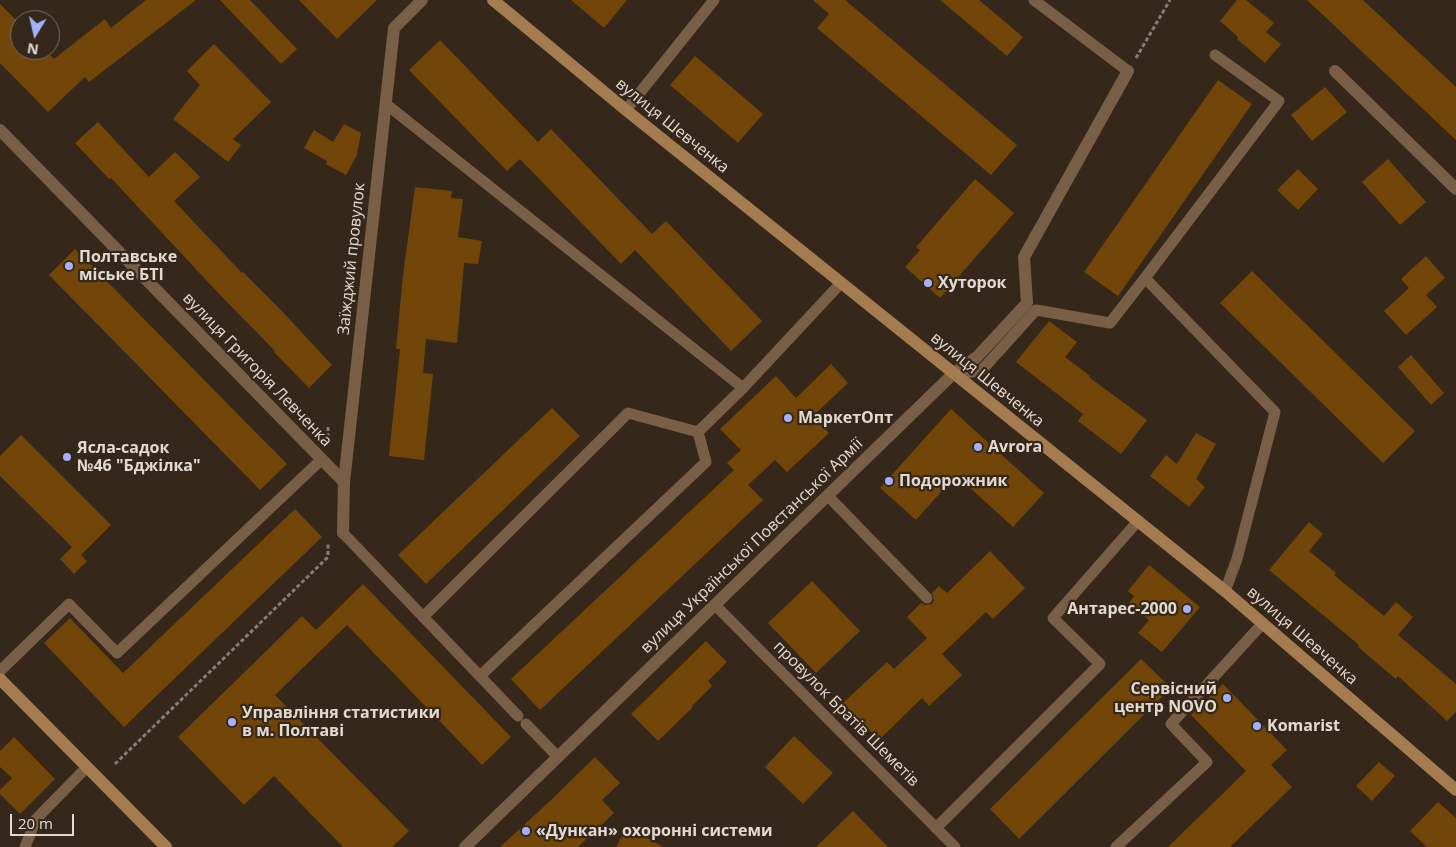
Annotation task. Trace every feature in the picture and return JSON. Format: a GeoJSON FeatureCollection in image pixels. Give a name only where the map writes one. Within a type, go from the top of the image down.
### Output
{"type":"FeatureCollection","features":[{"type":"Feature","properties":{"kind":"street","name":"Заїжджий провулок"},"geometry":{"type":"LineString","coordinates":[[343,534],[344,482],[394,28],[422,0]]}},
{"type":"Feature","properties":{"kind":"street","name":"вулиця Шевченка"},"geometry":{"type":"LineString","coordinates":[[493,0],[626,110],[1225,591],[1456,790]]}},
{"type":"Feature","properties":{"kind":"street","name":"вулиця Української Повстанської Армії"},"geometry":{"type":"LineString","coordinates":[[465,847],[953,374],[977,357],[1027,303],[1024,256],[1128,71]]}},
{"type":"Feature","properties":{"kind":"street"},"geometry":{"type":"LineString","coordinates":[[1335,71],[1456,189]]}},
{"type":"Feature","properties":{"kind":"street","name":"вулиця Григорія Левченка"},"geometry":{"type":"LineString","coordinates":[[0,130],[344,482]]}},
{"type":"Feature","properties":{"kind":"street"},"geometry":{"type":"LineString","coordinates":[[0,679],[166,847]]}},
{"type":"Feature","properties":{"kind":"lane"},"geometry":{"type":"LineString","coordinates":[[626,110],[714,0]]}},
{"type":"Feature","properties":{"kind":"lane"},"geometry":{"type":"LineString","coordinates":[[1034,0],[1128,71]]}},
{"type":"Feature","properties":{"kind":"lane"},"geometry":{"type":"LineString","coordinates":[[953,374],[981,372],[1036,310],[1110,323],[1279,101],[1215,55]]}},
{"type":"Feature","properties":{"kind":"lane"},"geometry":{"type":"LineString","coordinates":[[386,104],[743,388]]}},
{"type":"Feature","properties":{"kind":"lane"},"geometry":{"type":"LineString","coordinates":[[1145,278],[1275,412],[1237,559],[1225,591]]}},
{"type":"Feature","properties":{"kind":"lane"},"geometry":{"type":"LineString","coordinates":[[698,432],[743,388],[841,283]]}},
{"type":"Feature","properties":{"kind":"lane"},"geometry":{"type":"LineString","coordinates":[[423,617],[628,413],[698,432]]}},
{"type":"Feature","properties":{"kind":"lane"},"geometry":{"type":"LineString","coordinates":[[480,676],[706,462],[698,432]]}},
{"type":"Feature","properties":{"kind":"lane"},"geometry":{"type":"LineString","coordinates":[[0,670],[69,604],[117,653],[322,459]]}},
{"type":"Feature","properties":{"kind":"lane"},"geometry":{"type":"LineString","coordinates":[[828,496],[927,598]]}},
{"type":"Feature","properties":{"kind":"lane"},"geometry":{"type":"LineString","coordinates":[[936,828],[1100,664],[1053,618],[1138,521]]}},
{"type":"Feature","properties":{"kind":"lane"},"geometry":{"type":"LineString","coordinates":[[343,534],[558,757]]}},
{"type":"Feature","properties":{"kind":"lane","name":"провулок Братів Шеметів"},"geometry":{"type":"LineString","coordinates":[[715,605],[955,847]]}},
{"type":"Feature","properties":{"kind":"lane"},"geometry":{"type":"LineString","coordinates":[[1116,847],[1207,762],[1171,724],[1263,624]]}},
{"type":"Feature","properties":{"kind":"lane"},"geometry":{"type":"LineString","coordinates":[[26,847],[36,819],[87,767]]}},
{"type":"Feature","properties":{"kind":"path"},"geometry":{"type":"LineString","coordinates":[[1128,71],[1170,0]]}},
{"type":"Feature","properties":{"kind":"path"},"geometry":{"type":"LineString","coordinates":[[116,764],[328,557]]}},
{"type":"Feature","properties":{"kind":"building"},"geometry":{"type":"Polygon","coordinates":[[[146,0],[196,0],[89,82],[85,77],[48,112],[0,63],[0,4],[10,14],[10,60],[60,60],[60,54],[105,19],[111,28],[146,0]]]}},
{"type":"Feature","properties":{"kind":"building"},"geometry":{"type":"Polygon","coordinates":[[[220,0],[250,0],[297,49],[281,64],[220,0]]]}},
{"type":"Feature","properties":{"kind":"building"},"geometry":{"type":"Polygon","coordinates":[[[299,0],[377,0],[337,39],[299,0]]]}},
{"type":"Feature","properties":{"kind":"building"},"geometry":{"type":"Polygon","coordinates":[[[571,0],[627,0],[604,28],[571,0]]]}},
{"type":"Feature","properties":{"kind":"building"},"geometry":{"type":"Polygon","coordinates":[[[813,0],[845,0],[1017,145],[991,175],[817,28],[829,14],[813,0]]]}},
{"type":"Feature","properties":{"kind":"building"},"geometry":{"type":"Polygon","coordinates":[[[940,0],[979,0],[1023,37],[1007,56],[940,0]]]}},
{"type":"Feature","properties":{"kind":"building"},"geometry":{"type":"Polygon","coordinates":[[[1237,0],[1246,0],[1274,23],[1266,32],[1281,44],[1265,63],[1237,39],[1238,37],[1220,21],[1237,0]]]}},
{"type":"Feature","properties":{"kind":"building"},"geometry":{"type":"Polygon","coordinates":[[[1307,0],[1363,0],[1456,87],[1456,140],[1307,0]]]}},
{"type":"Feature","properties":{"kind":"building"},"geometry":{"type":"Polygon","coordinates":[[[440,40],[538,142],[551,129],[652,234],[666,221],[762,321],[731,351],[635,250],[621,264],[520,159],[507,171],[409,70],[440,40]]]}},
{"type":"Feature","properties":{"kind":"building"},"geometry":{"type":"Polygon","coordinates":[[[214,44],[271,102],[233,139],[241,145],[228,162],[173,119],[200,85],[187,71],[214,44]]]}},
{"type":"Feature","properties":{"kind":"building"},"geometry":{"type":"Polygon","coordinates":[[[695,56],[763,114],[738,143],[670,85],[695,56]]]}},
{"type":"Feature","properties":{"kind":"building"},"geometry":{"type":"Polygon","coordinates":[[[1218,80],[1252,104],[1118,296],[1084,272],[1218,80]]]}},
{"type":"Feature","properties":{"kind":"building"},"geometry":{"type":"Polygon","coordinates":[[[1325,87],[1347,112],[1312,141],[1291,115],[1325,87]]]}},
{"type":"Feature","properties":{"kind":"building"},"geometry":{"type":"Polygon","coordinates":[[[98,122],[149,177],[175,152],[200,177],[174,201],[332,365],[309,388],[111,178],[109,179],[75,143],[98,122]]]}},
{"type":"Feature","properties":{"kind":"building"},"geometry":{"type":"Polygon","coordinates":[[[344,124],[361,133],[357,155],[346,175],[326,164],[327,161],[304,148],[314,130],[333,142],[344,124]]]}},
{"type":"Feature","properties":{"kind":"building"},"geometry":{"type":"Polygon","coordinates":[[[1388,159],[1426,202],[1400,225],[1362,182],[1388,159]]]}},
{"type":"Feature","properties":{"kind":"building"},"geometry":{"type":"Polygon","coordinates":[[[1298,169],[1318,189],[1298,210],[1277,190],[1298,169]]]}},
{"type":"Feature","properties":{"kind":"building"},"geometry":{"type":"Polygon","coordinates":[[[975,179],[1014,213],[940,298],[905,267],[920,250],[916,247],[975,179]]]}},
{"type":"Feature","properties":{"kind":"building"},"geometry":{"type":"Polygon","coordinates":[[[415,187],[452,191],[451,198],[463,199],[458,237],[482,241],[478,264],[464,263],[457,343],[426,339],[423,373],[433,374],[424,460],[389,456],[400,349],[396,349],[403,275],[415,187]]]}},
{"type":"Feature","properties":{"kind":"building"},"geometry":{"type":"Polygon","coordinates":[[[75,249],[287,464],[260,490],[49,275],[75,249]]]}},
{"type":"Feature","properties":{"kind":"building"},"geometry":{"type":"Polygon","coordinates":[[[1426,256],[1445,278],[1426,295],[1437,307],[1406,335],[1384,311],[1409,288],[1401,279],[1426,256]]]}},
{"type":"Feature","properties":{"kind":"building"},"geometry":{"type":"Polygon","coordinates":[[[1252,271],[1415,431],[1383,463],[1220,303],[1252,271]]]}},
{"type":"Feature","properties":{"kind":"building"},"geometry":{"type":"Polygon","coordinates":[[[1049,321],[1077,342],[1065,357],[1147,420],[1121,454],[1078,421],[1083,414],[1016,362],[1049,321]]]}},
{"type":"Feature","properties":{"kind":"building"},"geometry":{"type":"Polygon","coordinates":[[[1411,355],[1444,393],[1431,405],[1398,367],[1411,355]]]}},
{"type":"Feature","properties":{"kind":"building"},"geometry":{"type":"Polygon","coordinates":[[[831,364],[848,383],[813,416],[829,433],[787,472],[775,460],[748,485],[763,500],[540,710],[511,679],[734,470],[727,463],[741,450],[720,429],[776,376],[796,398],[831,364]]]}},
{"type":"Feature","properties":{"kind":"building"},"geometry":{"type":"Polygon","coordinates":[[[552,408],[580,436],[426,584],[398,555],[552,408]]]}},
{"type":"Feature","properties":{"kind":"building"},"geometry":{"type":"Polygon","coordinates":[[[951,409],[1044,493],[1013,527],[956,475],[916,520],[880,488],[951,409]]]}},
{"type":"Feature","properties":{"kind":"building"},"geometry":{"type":"Polygon","coordinates":[[[1196,433],[1216,444],[1196,479],[1205,487],[1189,507],[1150,476],[1166,455],[1177,464],[1196,433]]]}},
{"type":"Feature","properties":{"kind":"building"},"geometry":{"type":"Polygon","coordinates":[[[21,435],[111,525],[81,555],[87,561],[74,574],[60,559],[72,547],[0,476],[0,456],[21,435]]]}},
{"type":"Feature","properties":{"kind":"building"},"geometry":{"type":"Polygon","coordinates":[[[295,509],[322,537],[124,727],[44,643],[70,618],[123,673],[295,509]]]}},
{"type":"Feature","properties":{"kind":"building"},"geometry":{"type":"Polygon","coordinates":[[[1309,522],[1323,534],[1309,551],[1336,573],[1334,575],[1384,616],[1396,602],[1413,617],[1398,635],[1456,684],[1456,712],[1447,721],[1398,676],[1396,679],[1358,647],[1359,645],[1269,570],[1309,522]]]}},
{"type":"Feature","properties":{"kind":"building"},"geometry":{"type":"Polygon","coordinates":[[[990,551],[1025,588],[993,619],[986,612],[942,654],[962,675],[929,706],[922,698],[879,740],[843,703],[887,662],[894,669],[927,638],[907,617],[921,603],[925,605],[932,604],[934,600],[932,593],[939,586],[947,593],[990,551]]]}},
{"type":"Feature","properties":{"kind":"building"},"geometry":{"type":"Polygon","coordinates":[[[1149,565],[1200,607],[1162,652],[1138,633],[1149,620],[1129,603],[1134,596],[1128,591],[1149,565]]]}},
{"type":"Feature","properties":{"kind":"building"},"geometry":{"type":"Polygon","coordinates":[[[812,581],[860,631],[816,673],[768,623],[812,581]]]}},
{"type":"Feature","properties":{"kind":"building"},"geometry":{"type":"Polygon","coordinates":[[[363,584],[511,737],[482,765],[347,625],[275,695],[409,831],[392,847],[343,847],[274,776],[244,805],[178,737],[302,616],[316,630],[363,584]]]}},
{"type":"Feature","properties":{"kind":"building"},"geometry":{"type":"Polygon","coordinates":[[[706,641],[727,662],[708,681],[712,686],[658,741],[631,714],[706,641]]]}},
{"type":"Feature","properties":{"kind":"building"},"geometry":{"type":"Polygon","coordinates":[[[1141,659],[1171,688],[1019,839],[990,809],[1141,659]]]}},
{"type":"Feature","properties":{"kind":"building"},"geometry":{"type":"Polygon","coordinates":[[[1223,684],[1287,750],[1271,765],[1292,787],[1230,847],[1168,847],[1246,771],[1191,715],[1223,684]]]}},
{"type":"Feature","properties":{"kind":"building"},"geometry":{"type":"Polygon","coordinates":[[[794,736],[833,773],[803,804],[765,767],[794,736]]]}},
{"type":"Feature","properties":{"kind":"building"},"geometry":{"type":"Polygon","coordinates":[[[14,737],[55,779],[20,814],[0,794],[0,790],[12,778],[0,767],[0,751],[14,737]]]}},
{"type":"Feature","properties":{"kind":"building"},"geometry":{"type":"Polygon","coordinates":[[[595,757],[620,783],[602,800],[614,813],[578,847],[500,847],[550,801],[595,757]]]}},
{"type":"Feature","properties":{"kind":"building"},"geometry":{"type":"Polygon","coordinates":[[[1379,762],[1395,776],[1372,801],[1356,786],[1379,762]]]}},
{"type":"Feature","properties":{"kind":"building"},"geometry":{"type":"Polygon","coordinates":[[[1438,802],[1456,818],[1456,847],[1427,847],[1410,831],[1438,802]]]}},
{"type":"Feature","properties":{"kind":"building"},"geometry":{"type":"Polygon","coordinates":[[[853,811],[888,847],[816,847],[853,811]]]}},
{"type":"Feature","properties":{"kind":"building"},"geometry":{"type":"Polygon","coordinates":[[[627,827],[663,847],[616,847],[627,827]]]}},
{"type":"Feature","properties":{"kind":"place","name":"Полтавське міське БТІ"},"geometry":{"type":"Point","coordinates":[69,266]}},
{"type":"Feature","properties":{"kind":"place","name":"Хуторок"},"geometry":{"type":"Point","coordinates":[928,283]}},
{"type":"Feature","properties":{"kind":"place","name":"МаркетОпт"},"geometry":{"type":"Point","coordinates":[788,418]}},
{"type":"Feature","properties":{"kind":"place","name":"Avrora"},"geometry":{"type":"Point","coordinates":[978,447]}},
{"type":"Feature","properties":{"kind":"place","name":"Ясла-садок №46 \"Бджілка\""},"geometry":{"type":"Point","coordinates":[67,457]}},
{"type":"Feature","properties":{"kind":"place","name":"Подорожник"},"geometry":{"type":"Point","coordinates":[889,481]}},
{"type":"Feature","properties":{"kind":"place","name":"Антарес-2000"},"geometry":{"type":"Point","coordinates":[1187,609]}},
{"type":"Feature","properties":{"kind":"place","name":"Сервісний центр NOVO"},"geometry":{"type":"Point","coordinates":[1227,698]}},
{"type":"Feature","properties":{"kind":"place","name":"Управління статистики в м. Полтаві"},"geometry":{"type":"Point","coordinates":[232,722]}},
{"type":"Feature","properties":{"kind":"place","name":"Komarist"},"geometry":{"type":"Point","coordinates":[1257,726]}},
{"type":"Feature","properties":{"kind":"place","name":"«Дункан» охоронні системи"},"geometry":{"type":"Point","coordinates":[526,831]}}]}
